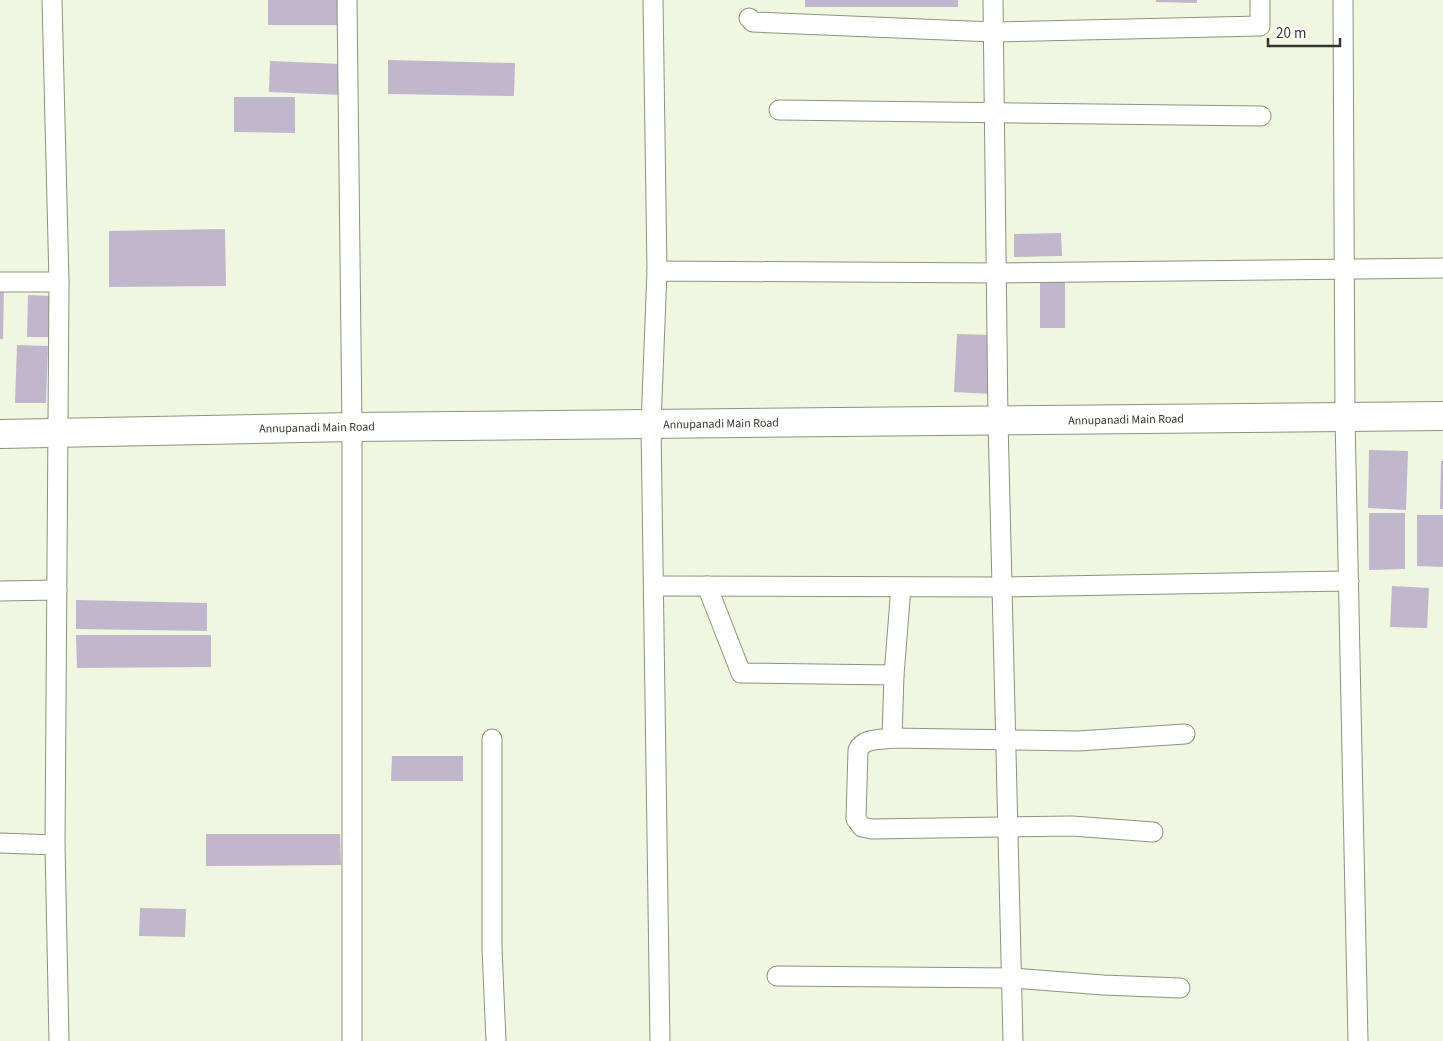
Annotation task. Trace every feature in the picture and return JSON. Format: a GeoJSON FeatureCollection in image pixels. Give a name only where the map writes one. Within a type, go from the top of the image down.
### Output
{"type":"FeatureCollection","features":[{"type":"Feature","properties":{"kind":"street"},"geometry":{"type":"LineString","coordinates":[[52,0],[60,282],[55,844],[59,1041]]}},
{"type":"Feature","properties":{"kind":"street"},"geometry":{"type":"LineString","coordinates":[[347,0],[352,427],[352,1041]]}},
{"type":"Feature","properties":{"kind":"street"},"geometry":{"type":"LineString","coordinates":[[653,0],[657,271],[651,424],[660,1041]]}},
{"type":"Feature","properties":{"kind":"street"},"geometry":{"type":"LineString","coordinates":[[993,0],[998,421],[1013,1041]]}},
{"type":"Feature","properties":{"kind":"street"},"geometry":{"type":"LineString","coordinates":[[749,18],[753,22],[993,32],[1260,26],[1260,0]]}},
{"type":"Feature","properties":{"kind":"street"},"geometry":{"type":"LineString","coordinates":[[1343,0],[1345,418],[1358,1041]]}},
{"type":"Feature","properties":{"kind":"street"},"geometry":{"type":"LineString","coordinates":[[779,110],[1260,116]]}},
{"type":"Feature","properties":{"kind":"street"},"geometry":{"type":"LineString","coordinates":[[657,271],[997,273],[1443,268]]}},
{"type":"Feature","properties":{"kind":"street"},"geometry":{"type":"LineString","coordinates":[[0,282],[60,282]]}},
{"type":"Feature","properties":{"kind":"street","name":"Annupanadi Main Road"},"geometry":{"type":"LineString","coordinates":[[0,434],[352,427],[1443,416]]}},
{"type":"Feature","properties":{"kind":"street"},"geometry":{"type":"LineString","coordinates":[[654,586],[1002,587],[1349,580]]}},
{"type":"Feature","properties":{"kind":"street"},"geometry":{"type":"LineString","coordinates":[[708,586],[741,673],[894,675]]}},
{"type":"Feature","properties":{"kind":"street"},"geometry":{"type":"LineString","coordinates":[[892,738],[894,675],[901,587]]}},
{"type":"Feature","properties":{"kind":"street"},"geometry":{"type":"LineString","coordinates":[[0,591],[57,590]]}},
{"type":"Feature","properties":{"kind":"street"},"geometry":{"type":"LineString","coordinates":[[1153,832],[1072,826],[872,829],[862,827],[856,819],[858,750],[861,744],[868,741],[892,738],[1078,741],[1186,734]]}},
{"type":"Feature","properties":{"kind":"street"},"geometry":{"type":"LineString","coordinates":[[492,739],[492,948],[496,1041]]}},
{"type":"Feature","properties":{"kind":"street"},"geometry":{"type":"LineString","coordinates":[[0,843],[55,844]]}},
{"type":"Feature","properties":{"kind":"street"},"geometry":{"type":"LineString","coordinates":[[777,976],[1012,978],[1102,985],[1180,988]]}},
{"type":"Feature","properties":{"kind":"building"},"geometry":{"type":"Polygon","coordinates":[[[268,0],[341,0],[340,25],[268,25],[268,0]]]}},
{"type":"Feature","properties":{"kind":"building"},"geometry":{"type":"Polygon","coordinates":[[[805,0],[958,0],[958,7],[805,7],[805,0]]]}},
{"type":"Feature","properties":{"kind":"building"},"geometry":{"type":"Polygon","coordinates":[[[1156,0],[1197,0],[1197,3],[1156,2],[1156,0]]]}},
{"type":"Feature","properties":{"kind":"building"},"geometry":{"type":"Polygon","coordinates":[[[388,60],[515,63],[514,96],[388,94],[388,60]]]}},
{"type":"Feature","properties":{"kind":"building"},"geometry":{"type":"Polygon","coordinates":[[[270,61],[343,64],[342,95],[269,92],[270,61]]]}},
{"type":"Feature","properties":{"kind":"building"},"geometry":{"type":"Polygon","coordinates":[[[234,97],[295,97],[295,133],[234,132],[234,97]]]}},
{"type":"Feature","properties":{"kind":"building"},"geometry":{"type":"Polygon","coordinates":[[[225,229],[226,286],[109,287],[109,231],[225,229]]]}},
{"type":"Feature","properties":{"kind":"building"},"geometry":{"type":"Polygon","coordinates":[[[1061,233],[1062,256],[1014,257],[1014,234],[1061,233]]]}},
{"type":"Feature","properties":{"kind":"building"},"geometry":{"type":"Polygon","coordinates":[[[1040,277],[1065,277],[1065,328],[1040,328],[1040,277]]]}},
{"type":"Feature","properties":{"kind":"building"},"geometry":{"type":"Polygon","coordinates":[[[0,286],[4,286],[3,339],[0,339],[0,286]]]}},
{"type":"Feature","properties":{"kind":"building"},"geometry":{"type":"Polygon","coordinates":[[[28,295],[51,296],[50,337],[27,337],[28,295]]]}},
{"type":"Feature","properties":{"kind":"building"},"geometry":{"type":"Polygon","coordinates":[[[957,334],[993,335],[990,394],[954,392],[957,334]]]}},
{"type":"Feature","properties":{"kind":"building"},"geometry":{"type":"Polygon","coordinates":[[[17,345],[48,346],[46,403],[15,403],[17,345]]]}},
{"type":"Feature","properties":{"kind":"building"},"geometry":{"type":"Polygon","coordinates":[[[1369,450],[1408,451],[1406,510],[1368,508],[1369,450]]]}},
{"type":"Feature","properties":{"kind":"building"},"geometry":{"type":"Polygon","coordinates":[[[1441,461],[1443,461],[1443,509],[1440,509],[1441,461]]]}},
{"type":"Feature","properties":{"kind":"building"},"geometry":{"type":"Polygon","coordinates":[[[1369,513],[1405,513],[1405,569],[1369,570],[1369,513]]]}},
{"type":"Feature","properties":{"kind":"building"},"geometry":{"type":"Polygon","coordinates":[[[1417,515],[1443,515],[1443,567],[1417,566],[1417,515]]]}},
{"type":"Feature","properties":{"kind":"building"},"geometry":{"type":"Polygon","coordinates":[[[1392,586],[1429,588],[1427,628],[1390,627],[1392,586]]]}},
{"type":"Feature","properties":{"kind":"building"},"geometry":{"type":"Polygon","coordinates":[[[76,600],[207,603],[207,631],[76,629],[76,600]]]}},
{"type":"Feature","properties":{"kind":"building"},"geometry":{"type":"Polygon","coordinates":[[[76,635],[211,635],[211,667],[77,668],[76,635]]]}},
{"type":"Feature","properties":{"kind":"building"},"geometry":{"type":"Polygon","coordinates":[[[392,756],[463,756],[463,781],[391,781],[392,756]]]}},
{"type":"Feature","properties":{"kind":"building"},"geometry":{"type":"Polygon","coordinates":[[[206,834],[340,834],[341,865],[206,866],[206,834]]]}},
{"type":"Feature","properties":{"kind":"building"},"geometry":{"type":"Polygon","coordinates":[[[140,908],[186,909],[185,937],[139,936],[140,908]]]}}]}
